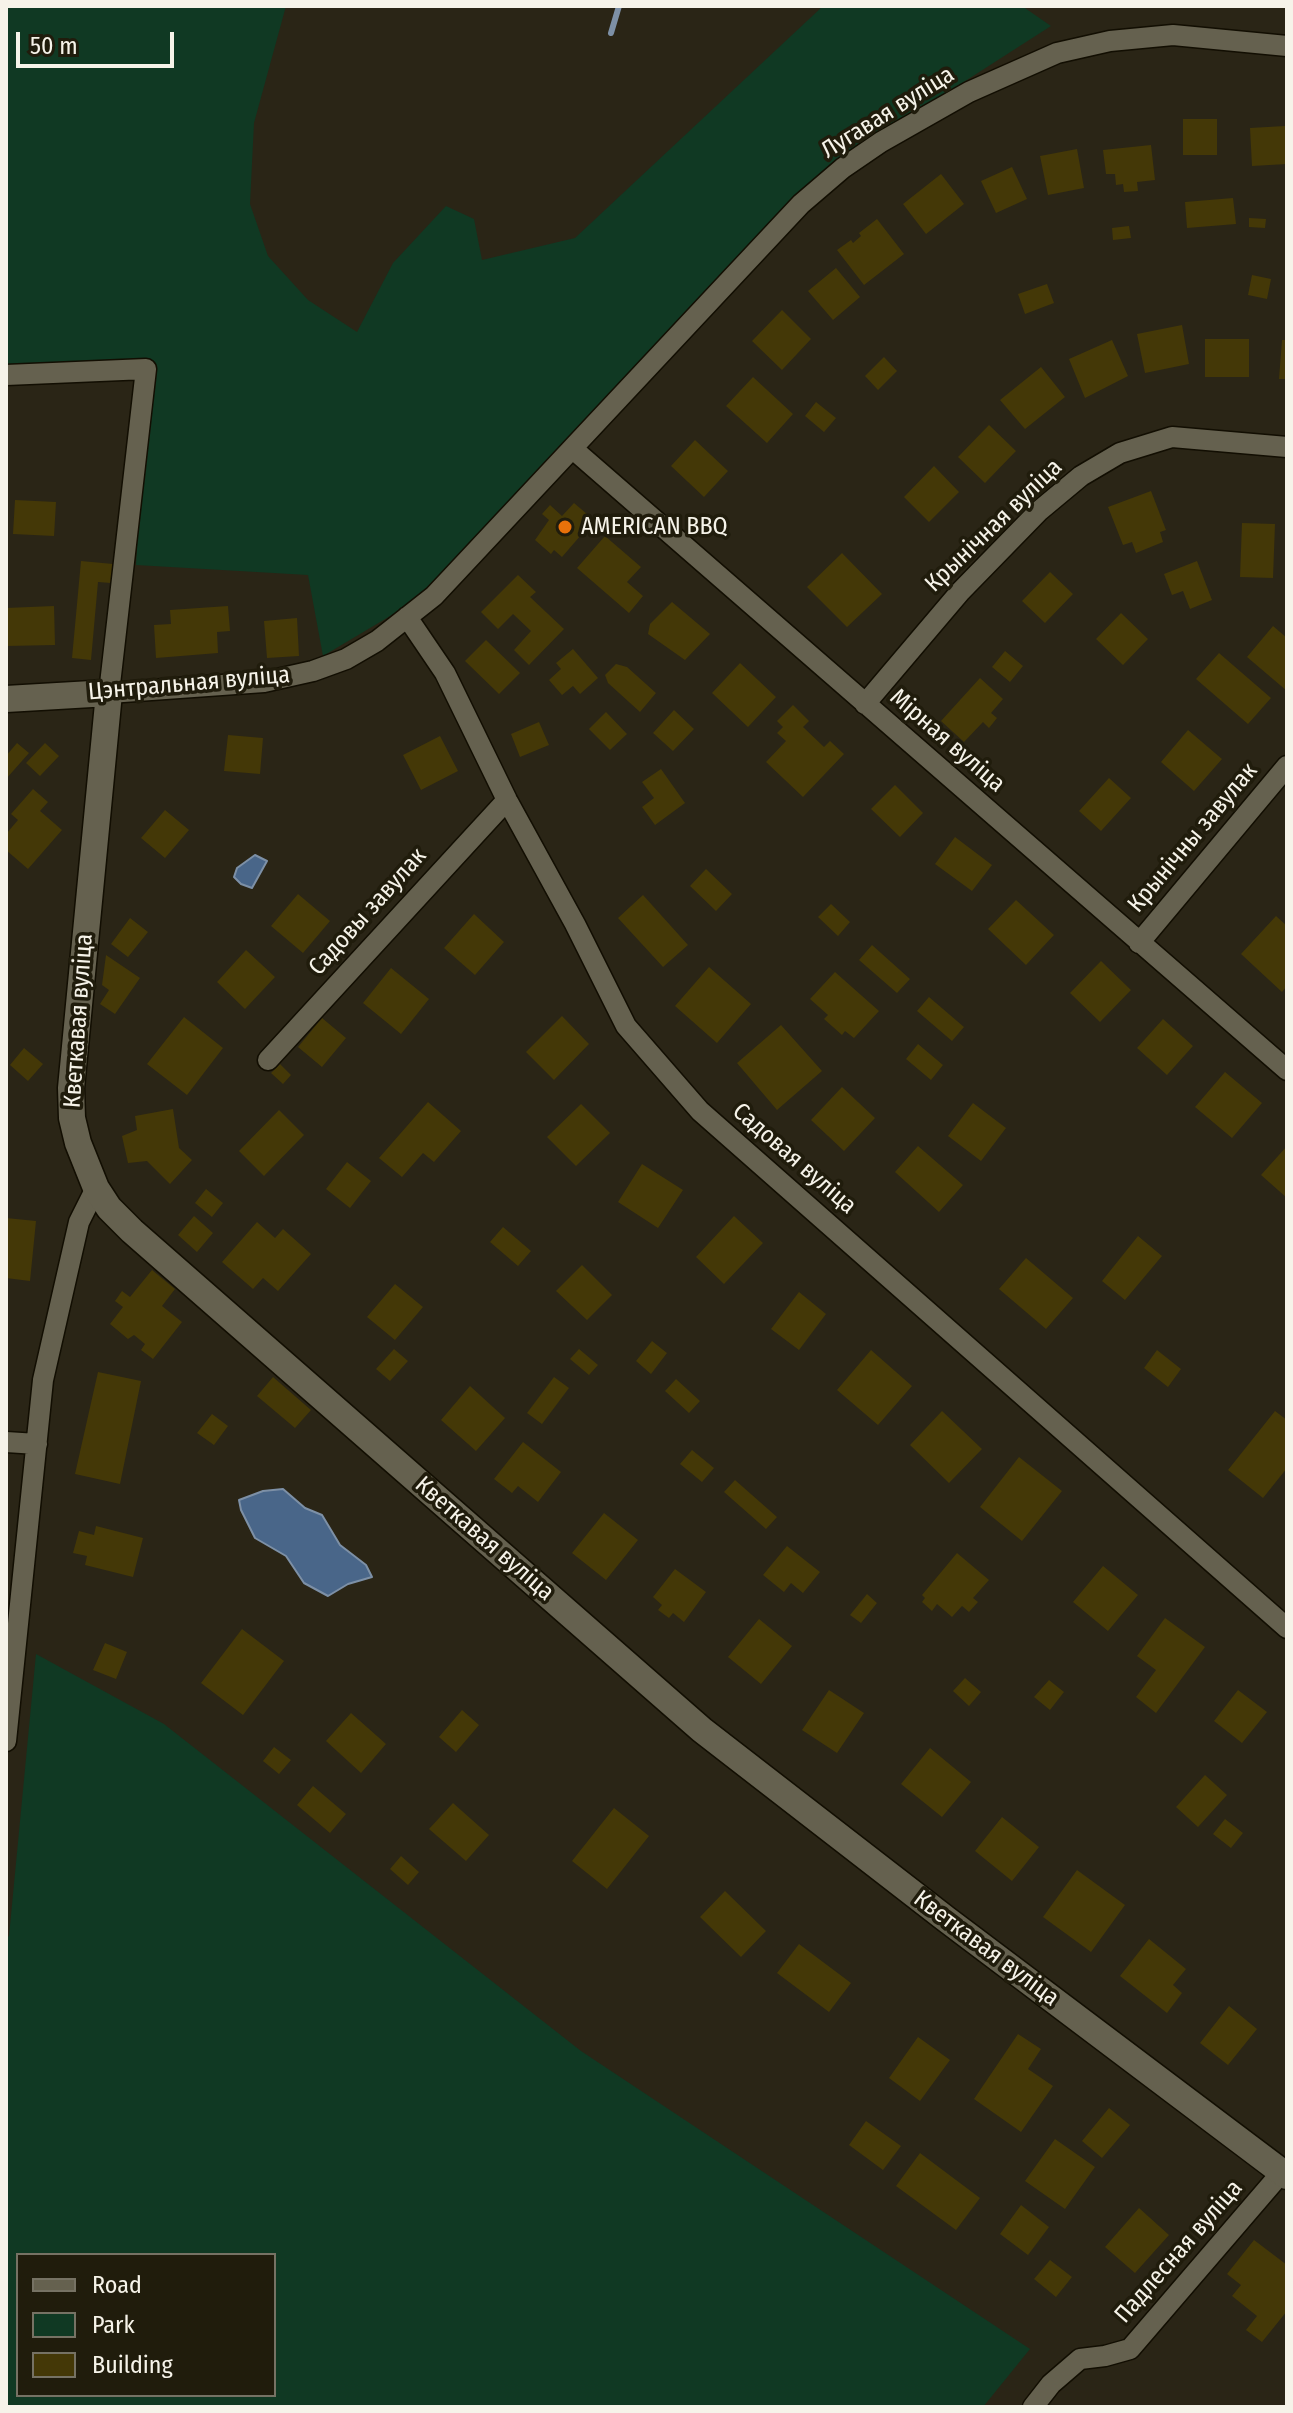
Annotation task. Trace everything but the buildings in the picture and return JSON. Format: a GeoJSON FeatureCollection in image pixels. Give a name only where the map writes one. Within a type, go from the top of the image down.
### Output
{"type":"FeatureCollection","features":[{"type":"Feature","properties":{"kind":"street","name":"Лугавая вуліца"},"geometry":{"type":"LineString","coordinates":[[573,449],[801,204],[843,168],[927,115],[1008,73],[1057,53],[1110,41],[1173,35],[1287,46]]}},
{"type":"Feature","properties":{"kind":"street"},"geometry":{"type":"LineString","coordinates":[[6,375],[146,369],[109,693]]}},
{"type":"Feature","properties":{"kind":"street","name":"Крынічная вуліца"},"geometry":{"type":"LineString","coordinates":[[865,704],[960,592],[1039,511],[1081,476],[1120,453],[1172,437],[1287,447]]}},
{"type":"Feature","properties":{"kind":"street","name":"Цэнтральная вуліца"},"geometry":{"type":"LineString","coordinates":[[6,699],[264,682],[313,671],[346,659],[377,641],[434,596],[573,449]]}},
{"type":"Feature","properties":{"kind":"street","name":"Мірная вуліца"},"geometry":{"type":"LineString","coordinates":[[573,449],[1287,1070]]}},
{"type":"Feature","properties":{"kind":"street","name":"Садовая вуліца"},"geometry":{"type":"LineString","coordinates":[[407,617],[445,673],[507,800],[626,1026],[700,1111],[1287,1628]]}},
{"type":"Feature","properties":{"kind":"street","name":"Кветкавая вуліца"},"geometry":{"type":"LineString","coordinates":[[109,693],[71,1088],[72,1118],[78,1143],[96,1188],[109,1208],[702,1730],[1284,2174]]}},
{"type":"Feature","properties":{"kind":"street","name":"Крынічны завулак"},"geometry":{"type":"LineString","coordinates":[[1139,943],[1287,766]]}},
{"type":"Feature","properties":{"kind":"street","name":"Садовы завулак"},"geometry":{"type":"LineString","coordinates":[[268,1060],[507,800]]}},
{"type":"Feature","properties":{"kind":"street"},"geometry":{"type":"LineString","coordinates":[[6,1741],[43,1380],[79,1222],[96,1188]]}},
{"type":"Feature","properties":{"kind":"street"},"geometry":{"type":"LineString","coordinates":[[6,1442],[37,1444]]}},
{"type":"Feature","properties":{"kind":"street","name":"Падлесная вуліца"},"geometry":{"type":"LineString","coordinates":[[1033,2407],[1051,2384],[1080,2359],[1130,2349],[1284,2174]]}},
{"type":"Feature","properties":{"kind":"green space"},"geometry":{"type":"Polygon","coordinates":[[[6,6],[286,6],[254,123],[250,204],[268,256],[308,300],[357,332],[393,263],[446,206],[474,219],[482,260],[575,238],[823,6],[1022,6],[1051,26],[828,169],[412,603],[323,656],[308,575],[136,565],[146,369],[6,373],[6,6]]]}},
{"type":"Feature","properties":{"kind":"green space"},"geometry":{"type":"Polygon","coordinates":[[[36,1654],[164,1724],[581,2051],[1030,2349],[983,2407],[6,2407],[6,1938],[9,1936],[36,1654]]]}},
{"type":"Feature","properties":{"kind":"water"},"geometry":{"type":"Polygon","coordinates":[[[255,855],[267,861],[252,888],[234,877],[237,868],[255,855]]]}},
{"type":"Feature","properties":{"kind":"water"},"geometry":{"type":"Polygon","coordinates":[[[283,1489],[305,1508],[322,1515],[340,1545],[366,1565],[372,1577],[348,1584],[328,1596],[304,1583],[286,1556],[255,1538],[239,1500],[263,1491],[283,1489]]]}},
{"type":"Feature","properties":{"kind":"waterway"},"geometry":{"type":"LineString","coordinates":[[611,33],[619,6]]}},
{"type":"Feature","properties":{"kind":"place","name":"AMERICAN BBQ"},"geometry":{"type":"Point","coordinates":[565,527]}}]}
